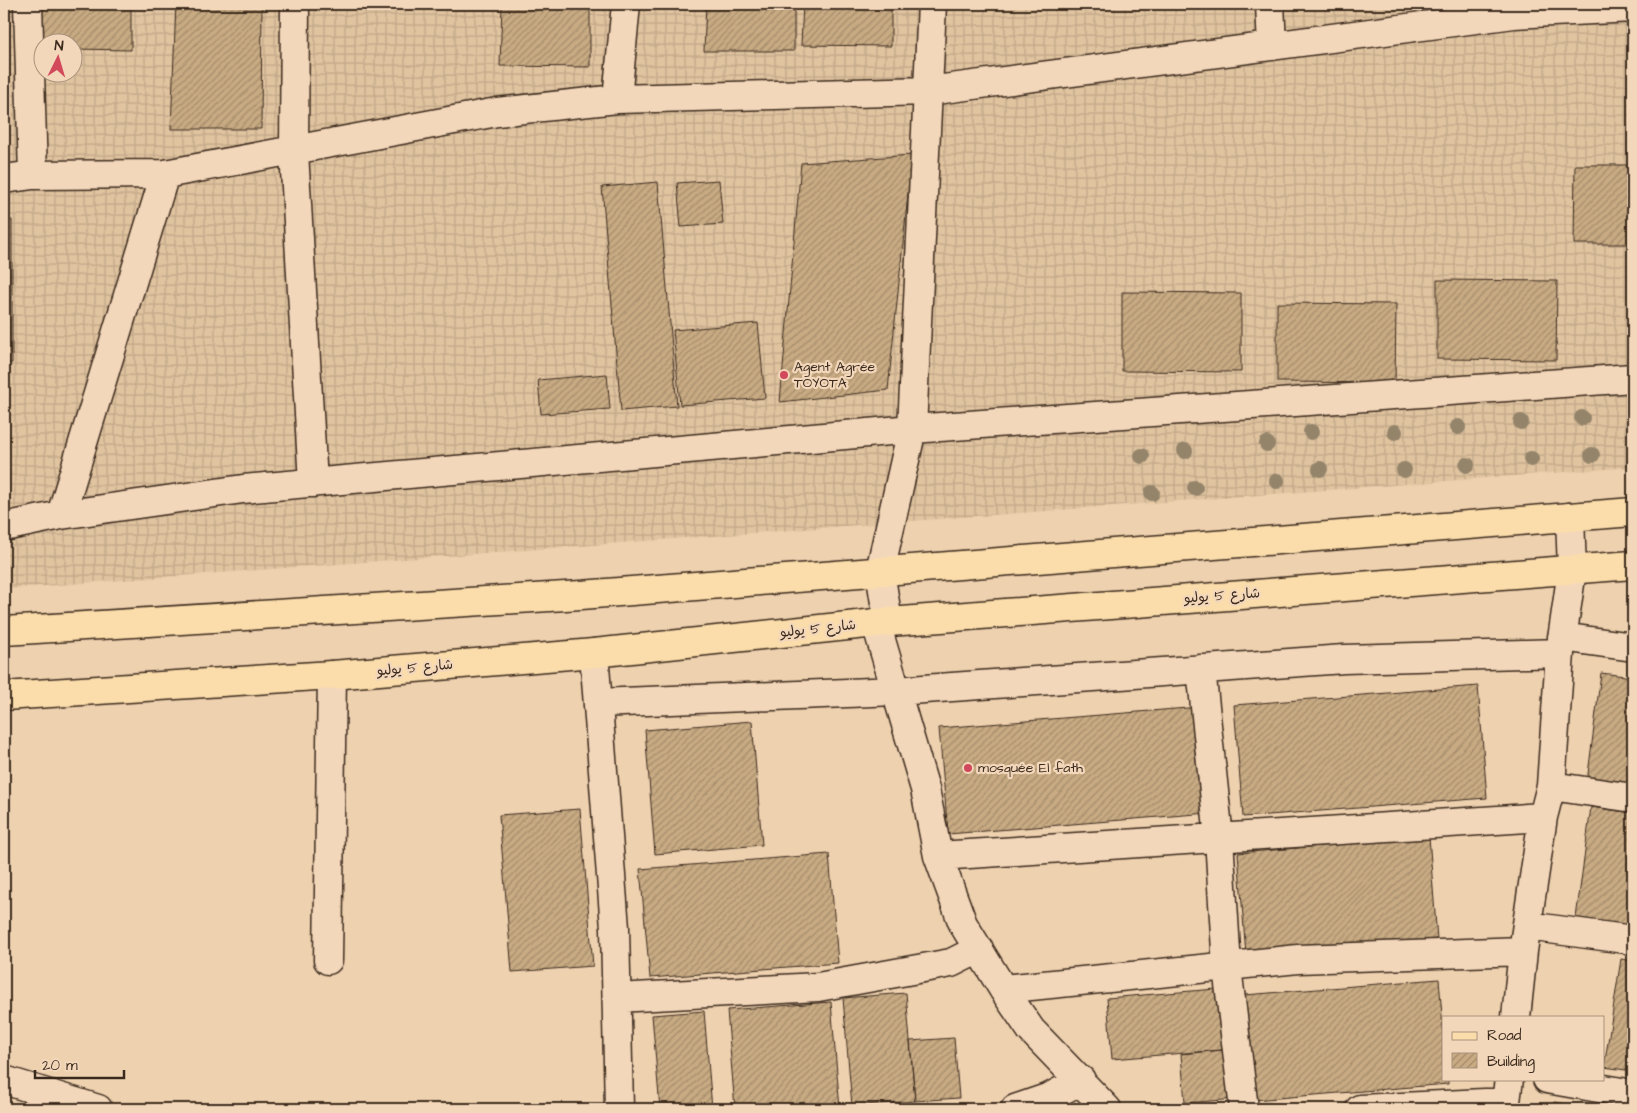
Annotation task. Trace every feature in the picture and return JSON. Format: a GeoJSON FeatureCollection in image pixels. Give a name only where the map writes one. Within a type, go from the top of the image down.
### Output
{"type":"FeatureCollection","features":[{"type":"Feature","properties":{"kind":"main road"},"geometry":{"type":"LineString","coordinates":[[4,631],[581,595],[1633,512]]}},
{"type":"Feature","properties":{"kind":"main road","name":"شارع 5 يوليو"},"geometry":{"type":"LineString","coordinates":[[4,696],[332,675],[594,653],[882,622],[1633,565]]}},
{"type":"Feature","properties":{"kind":"street"},"geometry":{"type":"LineString","coordinates":[[28,4],[33,176]]}},
{"type":"Feature","properties":{"kind":"street"},"geometry":{"type":"LineString","coordinates":[[294,4],[294,152],[312,483]]}},
{"type":"Feature","properties":{"kind":"street"},"geometry":{"type":"LineString","coordinates":[[617,99],[626,4]]}},
{"type":"Feature","properties":{"kind":"street"},"geometry":{"type":"LineString","coordinates":[[932,4],[912,429],[880,571],[882,622],[896,691],[925,789],[938,856],[963,924],[1031,1030],[1107,1109]]}},
{"type":"Feature","properties":{"kind":"street"},"geometry":{"type":"LineString","coordinates":[[1270,4],[1272,46]]}},
{"type":"Feature","properties":{"kind":"street"},"geometry":{"type":"LineString","coordinates":[[4,179],[33,176],[165,174],[294,152],[497,112],[617,99],[928,91],[1272,46],[1514,9],[1633,8]]}},
{"type":"Feature","properties":{"kind":"street"},"geometry":{"type":"LineString","coordinates":[[61,515],[165,174]]}},
{"type":"Feature","properties":{"kind":"street"},"geometry":{"type":"LineString","coordinates":[[4,527],[61,515],[243,489],[912,429],[1633,378]]}},
{"type":"Feature","properties":{"kind":"street"},"geometry":{"type":"LineString","coordinates":[[1516,1016],[1525,938],[1543,816],[1551,786],[1561,645],[1572,570],[1570,517]]}},
{"type":"Feature","properties":{"kind":"street"},"geometry":{"type":"LineString","coordinates":[[598,703],[896,691],[1561,645],[1633,647]]}},
{"type":"Feature","properties":{"kind":"street"},"geometry":{"type":"LineString","coordinates":[[594,653],[615,928],[619,1109]]}},
{"type":"Feature","properties":{"kind":"street"},"geometry":{"type":"LineString","coordinates":[[1201,669],[1219,838],[1227,967],[1244,1109]]}},
{"type":"Feature","properties":{"kind":"street"},"geometry":{"type":"LineString","coordinates":[[328,960],[332,675]]}},
{"type":"Feature","properties":{"kind":"street"},"geometry":{"type":"LineString","coordinates":[[1551,786],[1633,798]]}},
{"type":"Feature","properties":{"kind":"street"},"geometry":{"type":"LineString","coordinates":[[938,856],[1543,816]]}},
{"type":"Feature","properties":{"kind":"street"},"geometry":{"type":"LineString","coordinates":[[1003,989],[1369,955],[1525,938],[1633,940]]}},
{"type":"Feature","properties":{"kind":"street"},"geometry":{"type":"LineString","coordinates":[[617,998],[818,987],[951,963],[979,949]]}},
{"type":"Feature","properties":{"kind":"street"},"geometry":{"type":"LineString","coordinates":[[4,1080],[98,1109]]}},
{"type":"Feature","properties":{"kind":"street"},"geometry":{"type":"LineString","coordinates":[[1015,1109],[1050,1097],[1081,1080]]}},
{"type":"Feature","properties":{"kind":"street"},"geometry":{"type":"LineString","coordinates":[[1553,1080],[1633,1094]]}},
{"type":"Feature","properties":{"kind":"street"},"geometry":{"type":"LineString","coordinates":[[1360,1109],[1506,1097]]}},
{"type":"Feature","properties":{"kind":"shaded area"},"geometry":{"type":"Polygon","coordinates":[[[4,4],[1633,4],[1633,467],[4,589],[4,4]]]}},
{"type":"Feature","properties":{"kind":"building"},"geometry":{"type":"Polygon","coordinates":[[[43,4],[131,4],[131,50],[82,49],[82,32],[42,32],[43,4]]]}},
{"type":"Feature","properties":{"kind":"building"},"geometry":{"type":"Polygon","coordinates":[[[176,4],[262,4],[261,129],[171,129],[176,4]]]}},
{"type":"Feature","properties":{"kind":"building"},"geometry":{"type":"Polygon","coordinates":[[[502,4],[590,4],[590,67],[500,66],[502,4]]]}},
{"type":"Feature","properties":{"kind":"building"},"geometry":{"type":"Polygon","coordinates":[[[706,4],[794,4],[794,51],[704,51],[706,4]]]}},
{"type":"Feature","properties":{"kind":"building"},"geometry":{"type":"Polygon","coordinates":[[[803,4],[891,4],[891,46],[801,45],[803,4]]]}},
{"type":"Feature","properties":{"kind":"building"},"geometry":{"type":"Polygon","coordinates":[[[912,155],[888,390],[780,402],[801,163],[912,155]]]}},
{"type":"Feature","properties":{"kind":"building"},"geometry":{"type":"Polygon","coordinates":[[[1575,165],[1633,165],[1633,244],[1574,244],[1575,165]]]}},
{"type":"Feature","properties":{"kind":"building"},"geometry":{"type":"Polygon","coordinates":[[[719,180],[723,224],[681,227],[677,183],[719,180]]]}},
{"type":"Feature","properties":{"kind":"building"},"geometry":{"type":"Polygon","coordinates":[[[658,182],[677,406],[621,411],[602,187],[658,182]]]}},
{"type":"Feature","properties":{"kind":"building"},"geometry":{"type":"Polygon","coordinates":[[[4,220],[12,220],[12,363],[4,363],[4,220]]]}},
{"type":"Feature","properties":{"kind":"building"},"geometry":{"type":"Polygon","coordinates":[[[1437,280],[1557,281],[1556,360],[1437,359],[1437,280]]]}},
{"type":"Feature","properties":{"kind":"building"},"geometry":{"type":"Polygon","coordinates":[[[1122,292],[1241,293],[1241,372],[1122,371],[1122,292]]]}},
{"type":"Feature","properties":{"kind":"building"},"geometry":{"type":"Polygon","coordinates":[[[1277,303],[1396,304],[1395,383],[1277,382],[1277,303]]]}},
{"type":"Feature","properties":{"kind":"building"},"geometry":{"type":"Polygon","coordinates":[[[758,323],[765,398],[680,405],[673,330],[758,323]]]}},
{"type":"Feature","properties":{"kind":"building"},"geometry":{"type":"Polygon","coordinates":[[[607,374],[610,409],[541,414],[538,380],[607,374]]]}},
{"type":"Feature","properties":{"kind":"building"},"geometry":{"type":"Polygon","coordinates":[[[1601,673],[1633,677],[1633,788],[1587,782],[1601,673]]]}},
{"type":"Feature","properties":{"kind":"building"},"geometry":{"type":"Polygon","coordinates":[[[1478,686],[1487,798],[1243,817],[1234,705],[1478,686]]]}},
{"type":"Feature","properties":{"kind":"building"},"geometry":{"type":"Polygon","coordinates":[[[1200,707],[1209,813],[948,834],[939,728],[1200,707]]]}},
{"type":"Feature","properties":{"kind":"building"},"geometry":{"type":"Polygon","coordinates":[[[752,721],[762,845],[655,854],[645,730],[752,721]]]}},
{"type":"Feature","properties":{"kind":"building"},"geometry":{"type":"Polygon","coordinates":[[[1591,807],[1633,813],[1633,926],[1576,918],[1591,807]]]}},
{"type":"Feature","properties":{"kind":"building"},"geometry":{"type":"Polygon","coordinates":[[[580,809],[593,966],[512,972],[499,815],[580,809]]]}},
{"type":"Feature","properties":{"kind":"building"},"geometry":{"type":"Polygon","coordinates":[[[1429,837],[1437,939],[1246,955],[1238,853],[1429,837]]]}},
{"type":"Feature","properties":{"kind":"building"},"geometry":{"type":"Polygon","coordinates":[[[829,854],[838,963],[650,978],[640,869],[829,854]]]}},
{"type":"Feature","properties":{"kind":"building"},"geometry":{"type":"Polygon","coordinates":[[[1621,959],[1633,961],[1633,1071],[1604,1067],[1621,959]]]}},
{"type":"Feature","properties":{"kind":"building"},"geometry":{"type":"Polygon","coordinates":[[[1439,979],[1442,1016],[1442,1080],[1448,1080],[1448,1084],[1254,1100],[1245,995],[1439,979]]]}},
{"type":"Feature","properties":{"kind":"building"},"geometry":{"type":"Polygon","coordinates":[[[1228,988],[1233,1049],[1112,1059],[1107,998],[1228,988]]]}},
{"type":"Feature","properties":{"kind":"building"},"geometry":{"type":"Polygon","coordinates":[[[906,993],[915,1101],[852,1106],[843,998],[906,993]]]}},
{"type":"Feature","properties":{"kind":"building"},"geometry":{"type":"Polygon","coordinates":[[[831,1002],[840,1109],[735,1109],[727,1010],[831,1002]]]}},
{"type":"Feature","properties":{"kind":"building"},"geometry":{"type":"Polygon","coordinates":[[[704,1011],[712,1109],[660,1109],[652,1015],[704,1011]]]}},
{"type":"Feature","properties":{"kind":"building"},"geometry":{"type":"Polygon","coordinates":[[[954,1038],[959,1098],[915,1101],[910,1041],[954,1038]]]}},
{"type":"Feature","properties":{"kind":"building"},"geometry":{"type":"Polygon","coordinates":[[[1233,1049],[1237,1099],[1185,1103],[1181,1054],[1233,1049]]]}},
{"type":"Feature","properties":{"kind":"building"},"geometry":{"type":"Polygon","coordinates":[[[1554,1102],[1602,1109],[1553,1109],[1554,1102]]]}},
{"type":"Feature","properties":{"kind":"place","name":"Agent Agrée TOYOTA"},"geometry":{"type":"Point","coordinates":[784,375]}},
{"type":"Feature","properties":{"kind":"place","name":"mosquée El fath"},"geometry":{"type":"Point","coordinates":[968,768]}}]}
